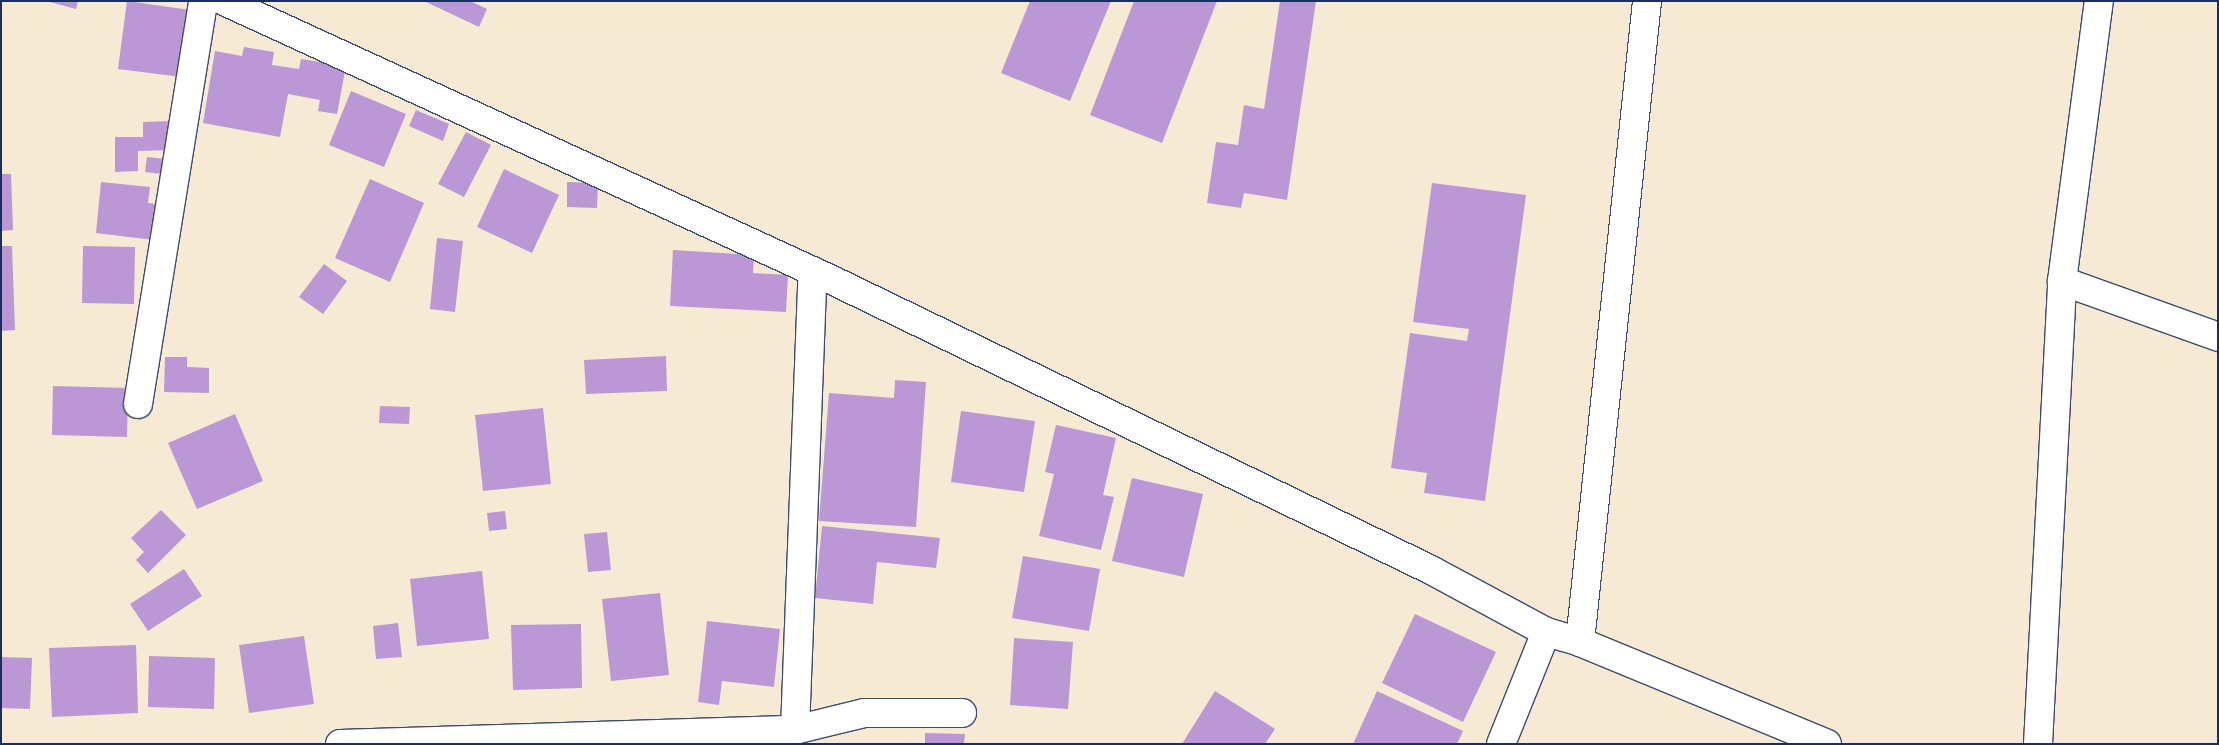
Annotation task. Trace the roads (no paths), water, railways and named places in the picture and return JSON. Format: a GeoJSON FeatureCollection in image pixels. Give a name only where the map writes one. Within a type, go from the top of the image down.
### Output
{"type":"FeatureCollection","features":[{"type":"Feature","properties":{"kind":"street"},"geometry":{"type":"LineString","coordinates":[[138,404],[203,1]]}},
{"type":"Feature","properties":{"kind":"street"},"geometry":{"type":"LineString","coordinates":[[224,1],[812,271],[1431,570],[1546,632],[1580,642],[1827,744]]}},
{"type":"Feature","properties":{"kind":"street"},"geometry":{"type":"LineString","coordinates":[[1580,642],[1647,1]]}},
{"type":"Feature","properties":{"kind":"street"},"geometry":{"type":"LineString","coordinates":[[2038,744],[2062,281],[2099,1]]}},
{"type":"Feature","properties":{"kind":"street"},"geometry":{"type":"LineString","coordinates":[[796,730],[812,271]]}},
{"type":"Feature","properties":{"kind":"street"},"geometry":{"type":"LineString","coordinates":[[2062,281],[2218,338]]}},
{"type":"Feature","properties":{"kind":"street"},"geometry":{"type":"LineString","coordinates":[[1501,744],[1546,632]]}},
{"type":"Feature","properties":{"kind":"street"},"geometry":{"type":"LineString","coordinates":[[340,744],[796,730],[864,713],[962,713]]}}]}
